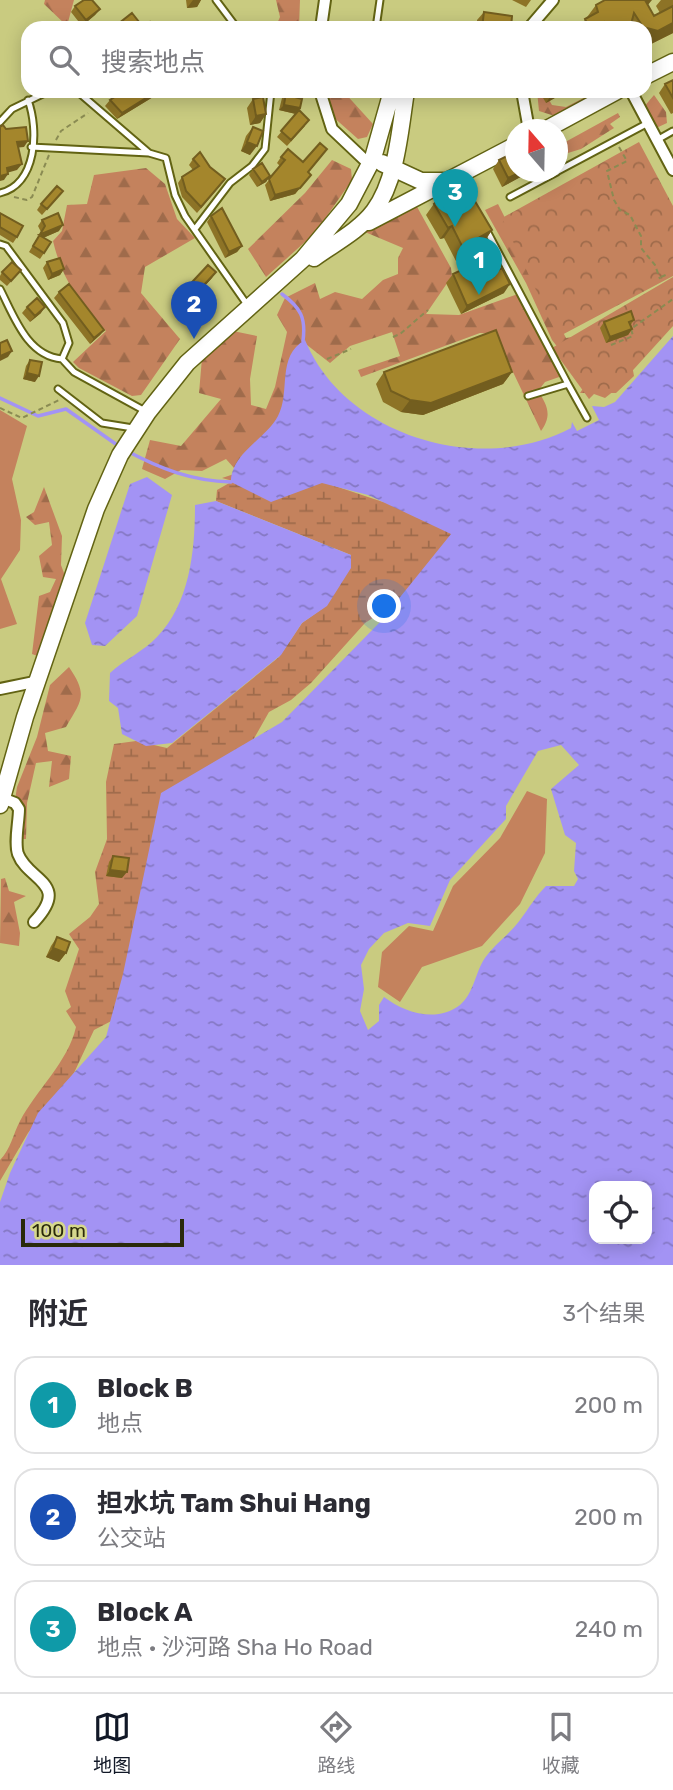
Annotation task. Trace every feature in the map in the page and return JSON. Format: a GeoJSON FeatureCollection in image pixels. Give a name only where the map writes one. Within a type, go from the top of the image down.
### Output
{"type":"FeatureCollection","features":[{"type":"Feature","properties":{"kind":"main road"},"geometry":{"type":"LineString","coordinates":[[652,72],[673,62]]}},
{"type":"Feature","properties":{"kind":"main road"},"geometry":{"type":"LineString","coordinates":[[1,802],[38,681],[96,509],[120,455],[148,412],[187,363],[274,286],[324,237],[349,204],[372,161],[390,98]]}},
{"type":"Feature","properties":{"kind":"main road"},"geometry":{"type":"LineString","coordinates":[[274,286],[345,236],[373,212],[390,173],[404,98]]}},
{"type":"Feature","properties":{"kind":"main road"},"geometry":{"type":"LineString","coordinates":[[565,119],[604,98]]}},
{"type":"Feature","properties":{"kind":"main road"},"geometry":{"type":"LineString","coordinates":[[345,236],[430,190],[456,181],[505,152]]}},
{"type":"Feature","properties":{"kind":"main road"},"geometry":{"type":"LineString","coordinates":[[372,161],[415,192],[430,190]]}},
{"type":"Feature","properties":{"kind":"main road"},"geometry":{"type":"LineString","coordinates":[[390,173],[433,183],[456,181]]}},
{"type":"Feature","properties":{"kind":"main road"},"geometry":{"type":"LineString","coordinates":[[349,204],[362,200],[372,206],[373,212]]}},
{"type":"Feature","properties":{"kind":"street"},"geometry":{"type":"LineString","coordinates":[[322,21],[325,0]]}},
{"type":"Feature","properties":{"kind":"street"},"geometry":{"type":"LineString","coordinates":[[535,21],[553,0]]}},
{"type":"Feature","properties":{"kind":"street"},"geometry":{"type":"LineString","coordinates":[[322,98],[341,132],[372,161]]}},
{"type":"Feature","properties":{"kind":"street"},"geometry":{"type":"LineString","coordinates":[[523,98],[527,119]]}},
{"type":"Feature","properties":{"kind":"street"},"geometry":{"type":"LineString","coordinates":[[635,98],[673,170]]}},
{"type":"Feature","properties":{"kind":"street"},"geometry":{"type":"LineString","coordinates":[[0,688],[38,681]]}},
{"type":"Feature","properties":{"kind":"street"},"geometry":{"type":"LineString","coordinates":[[1,802],[15,803],[19,809],[18,852],[25,864],[45,882],[48,899],[45,911],[34,922]]}},
{"type":"Feature","properties":{"kind":"lane"},"geometry":{"type":"LineString","coordinates":[[216,0],[232,21]]}},
{"type":"Feature","properties":{"kind":"lane"},"geometry":{"type":"LineString","coordinates":[[377,21],[380,0]]}},
{"type":"Feature","properties":{"kind":"lane"},"geometry":{"type":"LineString","coordinates":[[0,122],[12,109],[33,98]]}},
{"type":"Feature","properties":{"kind":"lane"},"geometry":{"type":"LineString","coordinates":[[85,98],[149,153]]}},
{"type":"Feature","properties":{"kind":"lane"},"geometry":{"type":"LineString","coordinates":[[195,229],[230,183],[261,156],[265,149],[270,98]]}},
{"type":"Feature","properties":{"kind":"lane"},"geometry":{"type":"LineString","coordinates":[[0,192],[24,178],[33,123],[28,100]]}},
{"type":"Feature","properties":{"kind":"lane"},"geometry":{"type":"LineString","coordinates":[[568,165],[648,123]]}},
{"type":"Feature","properties":{"kind":"lane"},"geometry":{"type":"LineString","coordinates":[[657,140],[673,131]]}},
{"type":"Feature","properties":{"kind":"lane"},"geometry":{"type":"LineString","coordinates":[[31,147],[161,155],[170,164],[175,195],[249,307]]}},
{"type":"Feature","properties":{"kind":"lane"},"geometry":{"type":"LineString","coordinates":[[510,197],[537,182]]}},
{"type":"Feature","properties":{"kind":"lane"},"geometry":{"type":"LineString","coordinates":[[483,225],[587,418]]}},
{"type":"Feature","properties":{"kind":"lane"},"geometry":{"type":"LineString","coordinates":[[0,244],[6,246],[63,323],[69,343],[62,359]]}},
{"type":"Feature","properties":{"kind":"lane"},"geometry":{"type":"LineString","coordinates":[[0,289],[34,347],[51,358],[62,359],[74,372],[148,412]]}},
{"type":"Feature","properties":{"kind":"lane"},"geometry":{"type":"LineString","coordinates":[[528,396],[568,384]]}},
{"type":"Feature","properties":{"kind":"lane"},"geometry":{"type":"LineString","coordinates":[[58,389],[102,423],[133,435]]}},
{"type":"Feature","properties":{"kind":"path"},"geometry":{"type":"LineString","coordinates":[[615,140],[627,161],[607,171],[614,200],[620,210],[630,215],[637,229],[641,248],[655,265],[660,278],[668,274]]}},
{"type":"Feature","properties":{"kind":"path"},"geometry":{"type":"LineString","coordinates":[[637,229],[641,227]]}},
{"type":"Feature","properties":{"kind":"path"},"geometry":{"type":"LineString","coordinates":[[611,345],[633,336],[631,329],[673,299]]}},
{"type":"Feature","properties":{"kind":"path"},"geometry":{"type":"LineString","coordinates":[[393,337],[428,310]]}},
{"type":"Feature","properties":{"kind":"path"},"geometry":{"type":"LineString","coordinates":[[327,359],[351,349]]}},
{"type":"Feature","properties":{"kind":"path"},"geometry":{"type":"LineString","coordinates":[[0,408],[22,418],[69,398]]}},
{"type":"Feature","properties":{"kind":"green space"},"geometry":{"type":"Polygon","coordinates":[[[45,0],[74,0],[68,21],[62,21],[44,4],[45,0]]]}},
{"type":"Feature","properties":{"kind":"green space"},"geometry":{"type":"Polygon","coordinates":[[[276,0],[300,0],[299,21],[278,21],[280,17],[276,0]]]}},
{"type":"Feature","properties":{"kind":"green space"},"geometry":{"type":"Polygon","coordinates":[[[654,95],[666,112],[667,123],[654,129],[643,108],[654,95]]]}},
{"type":"Feature","properties":{"kind":"green space"},"geometry":{"type":"Polygon","coordinates":[[[325,98],[349,98],[373,124],[367,137],[358,139],[331,115],[325,98]]]}},
{"type":"Feature","properties":{"kind":"green space"},"geometry":{"type":"Polygon","coordinates":[[[538,98],[548,98],[552,105],[566,107],[583,98],[605,98],[561,118],[539,111],[538,98]]]}},
{"type":"Feature","properties":{"kind":"green space"},"geometry":{"type":"Polygon","coordinates":[[[618,113],[620,117],[610,124],[614,128],[581,149],[568,153],[568,140],[618,113]]]}},
{"type":"Feature","properties":{"kind":"green space"},"geometry":{"type":"Polygon","coordinates":[[[639,142],[673,206],[673,276],[558,337],[502,218],[639,142]]]}},
{"type":"Feature","properties":{"kind":"green space"},"geometry":{"type":"Polygon","coordinates":[[[332,160],[351,169],[352,180],[315,233],[266,277],[248,249],[305,193],[332,160]]]}},
{"type":"Feature","properties":{"kind":"green space"},"geometry":{"type":"Polygon","coordinates":[[[146,168],[165,184],[177,219],[195,238],[145,267],[141,293],[180,339],[141,395],[132,396],[79,368],[73,362],[106,331],[73,290],[61,267],[53,241],[62,231],[67,205],[87,204],[94,175],[146,168]]]}},
{"type":"Feature","properties":{"kind":"green space"},"geometry":{"type":"Polygon","coordinates":[[[498,204],[566,338],[610,331],[632,365],[634,376],[616,393],[580,393],[586,384],[552,340],[526,283],[485,210],[498,204]]]}},
{"type":"Feature","properties":{"kind":"green space"},"geometry":{"type":"Polygon","coordinates":[[[416,205],[451,268],[452,276],[426,314],[459,315],[518,294],[552,348],[562,376],[545,382],[538,391],[548,416],[541,431],[495,334],[480,333],[361,377],[358,370],[400,356],[392,332],[350,346],[330,363],[307,345],[297,357],[287,409],[234,468],[226,459],[202,471],[181,470],[165,479],[142,469],[150,440],[181,446],[221,399],[199,393],[202,358],[233,331],[257,336],[250,379],[251,405],[266,409],[275,387],[287,332],[277,315],[285,298],[315,283],[320,299],[335,292],[362,299],[383,280],[398,274],[398,258],[403,248],[365,232],[416,205]]]}},
{"type":"Feature","properties":{"kind":"green space"},"geometry":{"type":"Polygon","coordinates":[[[673,277],[673,326],[615,390],[605,398],[594,394],[589,399],[552,348],[673,277]]]}},
{"type":"Feature","properties":{"kind":"green space"},"geometry":{"type":"Polygon","coordinates":[[[0,410],[27,426],[12,479],[21,520],[20,550],[1,579],[17,624],[0,629],[0,410]]]}},
{"type":"Feature","properties":{"kind":"green space"},"geometry":{"type":"Polygon","coordinates":[[[246,470],[320,481],[383,502],[435,510],[465,541],[404,598],[365,623],[311,683],[291,700],[269,712],[244,756],[121,1016],[94,1030],[74,1073],[28,1133],[0,1181],[0,1160],[27,1109],[66,1052],[76,1027],[66,1011],[71,1007],[65,991],[79,949],[69,934],[90,917],[99,904],[95,872],[107,839],[106,782],[114,744],[136,741],[167,748],[279,657],[302,623],[323,608],[351,555],[216,501],[217,490],[231,482],[240,483],[222,478],[246,470]]]}},
{"type":"Feature","properties":{"kind":"green space"},"geometry":{"type":"Polygon","coordinates":[[[44,487],[62,536],[61,565],[68,584],[43,658],[32,654],[39,596],[50,592],[56,579],[43,577],[39,556],[52,545],[49,522],[35,525],[26,517],[34,512],[44,487]]]}},
{"type":"Feature","properties":{"kind":"green space"},"geometry":{"type":"Polygon","coordinates":[[[69,667],[81,691],[79,704],[66,727],[45,733],[48,751],[71,756],[69,779],[49,787],[52,761],[36,763],[27,803],[26,839],[14,839],[12,820],[17,787],[37,737],[50,685],[69,667]]]}},
{"type":"Feature","properties":{"kind":"green space"},"geometry":{"type":"Polygon","coordinates":[[[527,791],[547,799],[545,853],[520,904],[482,946],[422,967],[400,1002],[378,987],[382,952],[409,926],[433,931],[453,886],[500,838],[527,791]]]}},
{"type":"Feature","properties":{"kind":"green space"},"geometry":{"type":"Polygon","coordinates":[[[5,878],[9,891],[26,896],[14,902],[20,933],[19,946],[0,943],[1,879],[5,878]]]}},
{"type":"Feature","properties":{"kind":"water"},"geometry":{"type":"Polygon","coordinates":[[[673,336],[673,1265],[0,1265],[0,1202],[10,1173],[38,1113],[106,1037],[123,974],[161,793],[282,722],[380,622],[451,534],[368,495],[322,483],[271,502],[231,482],[233,472],[243,454],[278,416],[290,355],[305,340],[324,374],[351,401],[383,423],[419,438],[458,447],[497,448],[535,442],[571,428],[572,422],[577,431],[599,420],[592,406],[604,407],[615,402],[673,336]],[[561,745],[538,751],[506,806],[506,819],[450,880],[430,926],[408,923],[384,933],[369,949],[361,965],[364,989],[360,1011],[368,1030],[379,1021],[379,1005],[384,997],[402,1008],[421,1014],[441,1014],[460,1005],[468,995],[487,956],[516,925],[546,886],[574,886],[578,879],[574,871],[576,843],[565,835],[551,789],[579,765],[561,745]]]}},
{"type":"Feature","properties":{"kind":"water"},"geometry":{"type":"Polygon","coordinates":[[[147,477],[172,495],[137,616],[105,646],[92,645],[85,623],[130,484],[147,477]]]}},
{"type":"Feature","properties":{"kind":"water"},"geometry":{"type":"Polygon","coordinates":[[[216,501],[351,555],[351,568],[327,606],[302,623],[281,655],[172,743],[146,746],[122,734],[118,708],[109,701],[110,673],[152,642],[168,623],[184,592],[192,558],[195,505],[216,501]]]}},
{"type":"Feature","properties":{"kind":"building"},"geometry":{"type":"Polygon","coordinates":[[[84,0],[92,0],[100,9],[86,20],[75,6],[84,0]]]}},
{"type":"Feature","properties":{"kind":"building"},"geometry":{"type":"Polygon","coordinates":[[[605,0],[645,0],[654,16],[673,6],[673,23],[658,31],[652,29],[652,21],[639,21],[634,13],[632,21],[586,21],[585,19],[598,12],[596,5],[605,0]]]}},
{"type":"Feature","properties":{"kind":"building"},"geometry":{"type":"Polygon","coordinates":[[[484,12],[512,16],[512,21],[483,21],[484,12]]]}},
{"type":"Feature","properties":{"kind":"building"},"geometry":{"type":"Polygon","coordinates":[[[132,13],[138,21],[122,21],[132,13]]]}},
{"type":"Feature","properties":{"kind":"building"},"geometry":{"type":"Polygon","coordinates":[[[673,80],[673,98],[665,84],[673,80]]]}},
{"type":"Feature","properties":{"kind":"building"},"geometry":{"type":"Polygon","coordinates":[[[113,98],[146,98],[122,113],[110,100],[113,98]]]}},
{"type":"Feature","properties":{"kind":"building"},"geometry":{"type":"Polygon","coordinates":[[[263,98],[266,114],[256,116],[253,99],[263,98]]]}},
{"type":"Feature","properties":{"kind":"building"},"geometry":{"type":"Polygon","coordinates":[[[285,98],[302,99],[300,108],[284,105],[285,98]]]}},
{"type":"Feature","properties":{"kind":"building"},"geometry":{"type":"Polygon","coordinates":[[[299,110],[309,120],[291,140],[281,131],[299,110]]]}},
{"type":"Feature","properties":{"kind":"building"},"geometry":{"type":"Polygon","coordinates":[[[3,125],[6,129],[26,127],[28,141],[17,142],[22,164],[7,168],[8,174],[0,176],[0,127],[3,125]]]}},
{"type":"Feature","properties":{"kind":"building"},"geometry":{"type":"Polygon","coordinates":[[[253,127],[263,131],[257,146],[247,142],[253,127]]]}},
{"type":"Feature","properties":{"kind":"building"},"geometry":{"type":"Polygon","coordinates":[[[320,143],[327,149],[308,172],[311,175],[300,188],[275,195],[269,179],[285,160],[281,157],[288,149],[303,162],[320,143]]]}},
{"type":"Feature","properties":{"kind":"building"},"geometry":{"type":"Polygon","coordinates":[[[200,152],[210,167],[225,179],[201,207],[186,191],[182,177],[199,166],[193,159],[200,152]]]}},
{"type":"Feature","properties":{"kind":"building"},"geometry":{"type":"Polygon","coordinates":[[[505,157],[505,172],[499,160],[505,157]]]}},
{"type":"Feature","properties":{"kind":"building"},"geometry":{"type":"Polygon","coordinates":[[[262,163],[270,176],[262,182],[253,169],[262,163]]]}},
{"type":"Feature","properties":{"kind":"building"},"geometry":{"type":"Polygon","coordinates":[[[463,181],[492,230],[464,250],[452,226],[448,228],[434,204],[445,194],[443,191],[463,181]]]}},
{"type":"Feature","properties":{"kind":"building"},"geometry":{"type":"Polygon","coordinates":[[[57,186],[63,191],[47,209],[41,204],[57,186]]]}},
{"type":"Feature","properties":{"kind":"building"},"geometry":{"type":"Polygon","coordinates":[[[222,208],[242,246],[229,252],[211,216],[222,208]]]}},
{"type":"Feature","properties":{"kind":"building"},"geometry":{"type":"Polygon","coordinates":[[[0,213],[23,226],[17,237],[0,227],[0,213]]]}},
{"type":"Feature","properties":{"kind":"building"},"geometry":{"type":"Polygon","coordinates":[[[58,213],[63,225],[40,235],[45,226],[42,220],[58,213]]]}},
{"type":"Feature","properties":{"kind":"building"},"geometry":{"type":"Polygon","coordinates":[[[39,235],[51,242],[44,253],[33,246],[39,235]]]}},
{"type":"Feature","properties":{"kind":"building"},"geometry":{"type":"Polygon","coordinates":[[[60,258],[64,269],[52,274],[47,262],[60,258]]]}},
{"type":"Feature","properties":{"kind":"building"},"geometry":{"type":"Polygon","coordinates":[[[487,258],[494,272],[502,268],[510,284],[467,306],[453,274],[487,258]]]}},
{"type":"Feature","properties":{"kind":"building"},"geometry":{"type":"Polygon","coordinates":[[[12,262],[21,270],[11,281],[2,272],[12,262]]]}},
{"type":"Feature","properties":{"kind":"building"},"geometry":{"type":"Polygon","coordinates":[[[208,265],[216,272],[189,301],[181,294],[208,265]]]}},
{"type":"Feature","properties":{"kind":"building"},"geometry":{"type":"Polygon","coordinates":[[[69,284],[104,330],[94,338],[59,292],[69,284]]]}},
{"type":"Feature","properties":{"kind":"building"},"geometry":{"type":"Polygon","coordinates":[[[37,298],[45,307],[35,316],[27,307],[37,298]]]}},
{"type":"Feature","properties":{"kind":"building"},"geometry":{"type":"Polygon","coordinates":[[[631,311],[634,320],[629,322],[632,329],[610,337],[604,322],[631,311]]]}},
{"type":"Feature","properties":{"kind":"building"},"geometry":{"type":"Polygon","coordinates":[[[496,330],[512,372],[431,403],[410,400],[391,391],[384,372],[496,330]]]}},
{"type":"Feature","properties":{"kind":"building"},"geometry":{"type":"Polygon","coordinates":[[[7,340],[12,351],[0,356],[0,343],[7,340]]]}},
{"type":"Feature","properties":{"kind":"building"},"geometry":{"type":"Polygon","coordinates":[[[30,360],[42,362],[39,376],[27,373],[30,360]]]}},
{"type":"Feature","properties":{"kind":"building"},"geometry":{"type":"Polygon","coordinates":[[[113,856],[129,858],[127,872],[110,870],[113,856]]]}},
{"type":"Feature","properties":{"kind":"building"},"geometry":{"type":"Polygon","coordinates":[[[57,937],[70,942],[66,953],[53,948],[57,937]]]}},
{"type":"Feature","properties":{"kind":"waterway"},"geometry":{"type":"LineString","coordinates":[[282,294],[301,314],[304,326],[303,341]]}},
{"type":"Feature","properties":{"kind":"waterway"},"geometry":{"type":"LineString","coordinates":[[0,398],[38,416],[66,409],[120,447]]}},
{"type":"Feature","properties":{"kind":"waterway"},"geometry":{"type":"LineString","coordinates":[[127,451],[177,473],[231,482]]}},
{"type":"Feature","properties":{"kind":"place","name":"Block A"},"geometry":{"type":"Point","coordinates":[455,227]}},
{"type":"Feature","properties":{"kind":"place","name":"Block B"},"geometry":{"type":"Point","coordinates":[479,295]}},
{"type":"Feature","properties":{"kind":"place","name":"担水坑 Tam Shui Hang"},"geometry":{"type":"Point","coordinates":[194,339]}}]}
